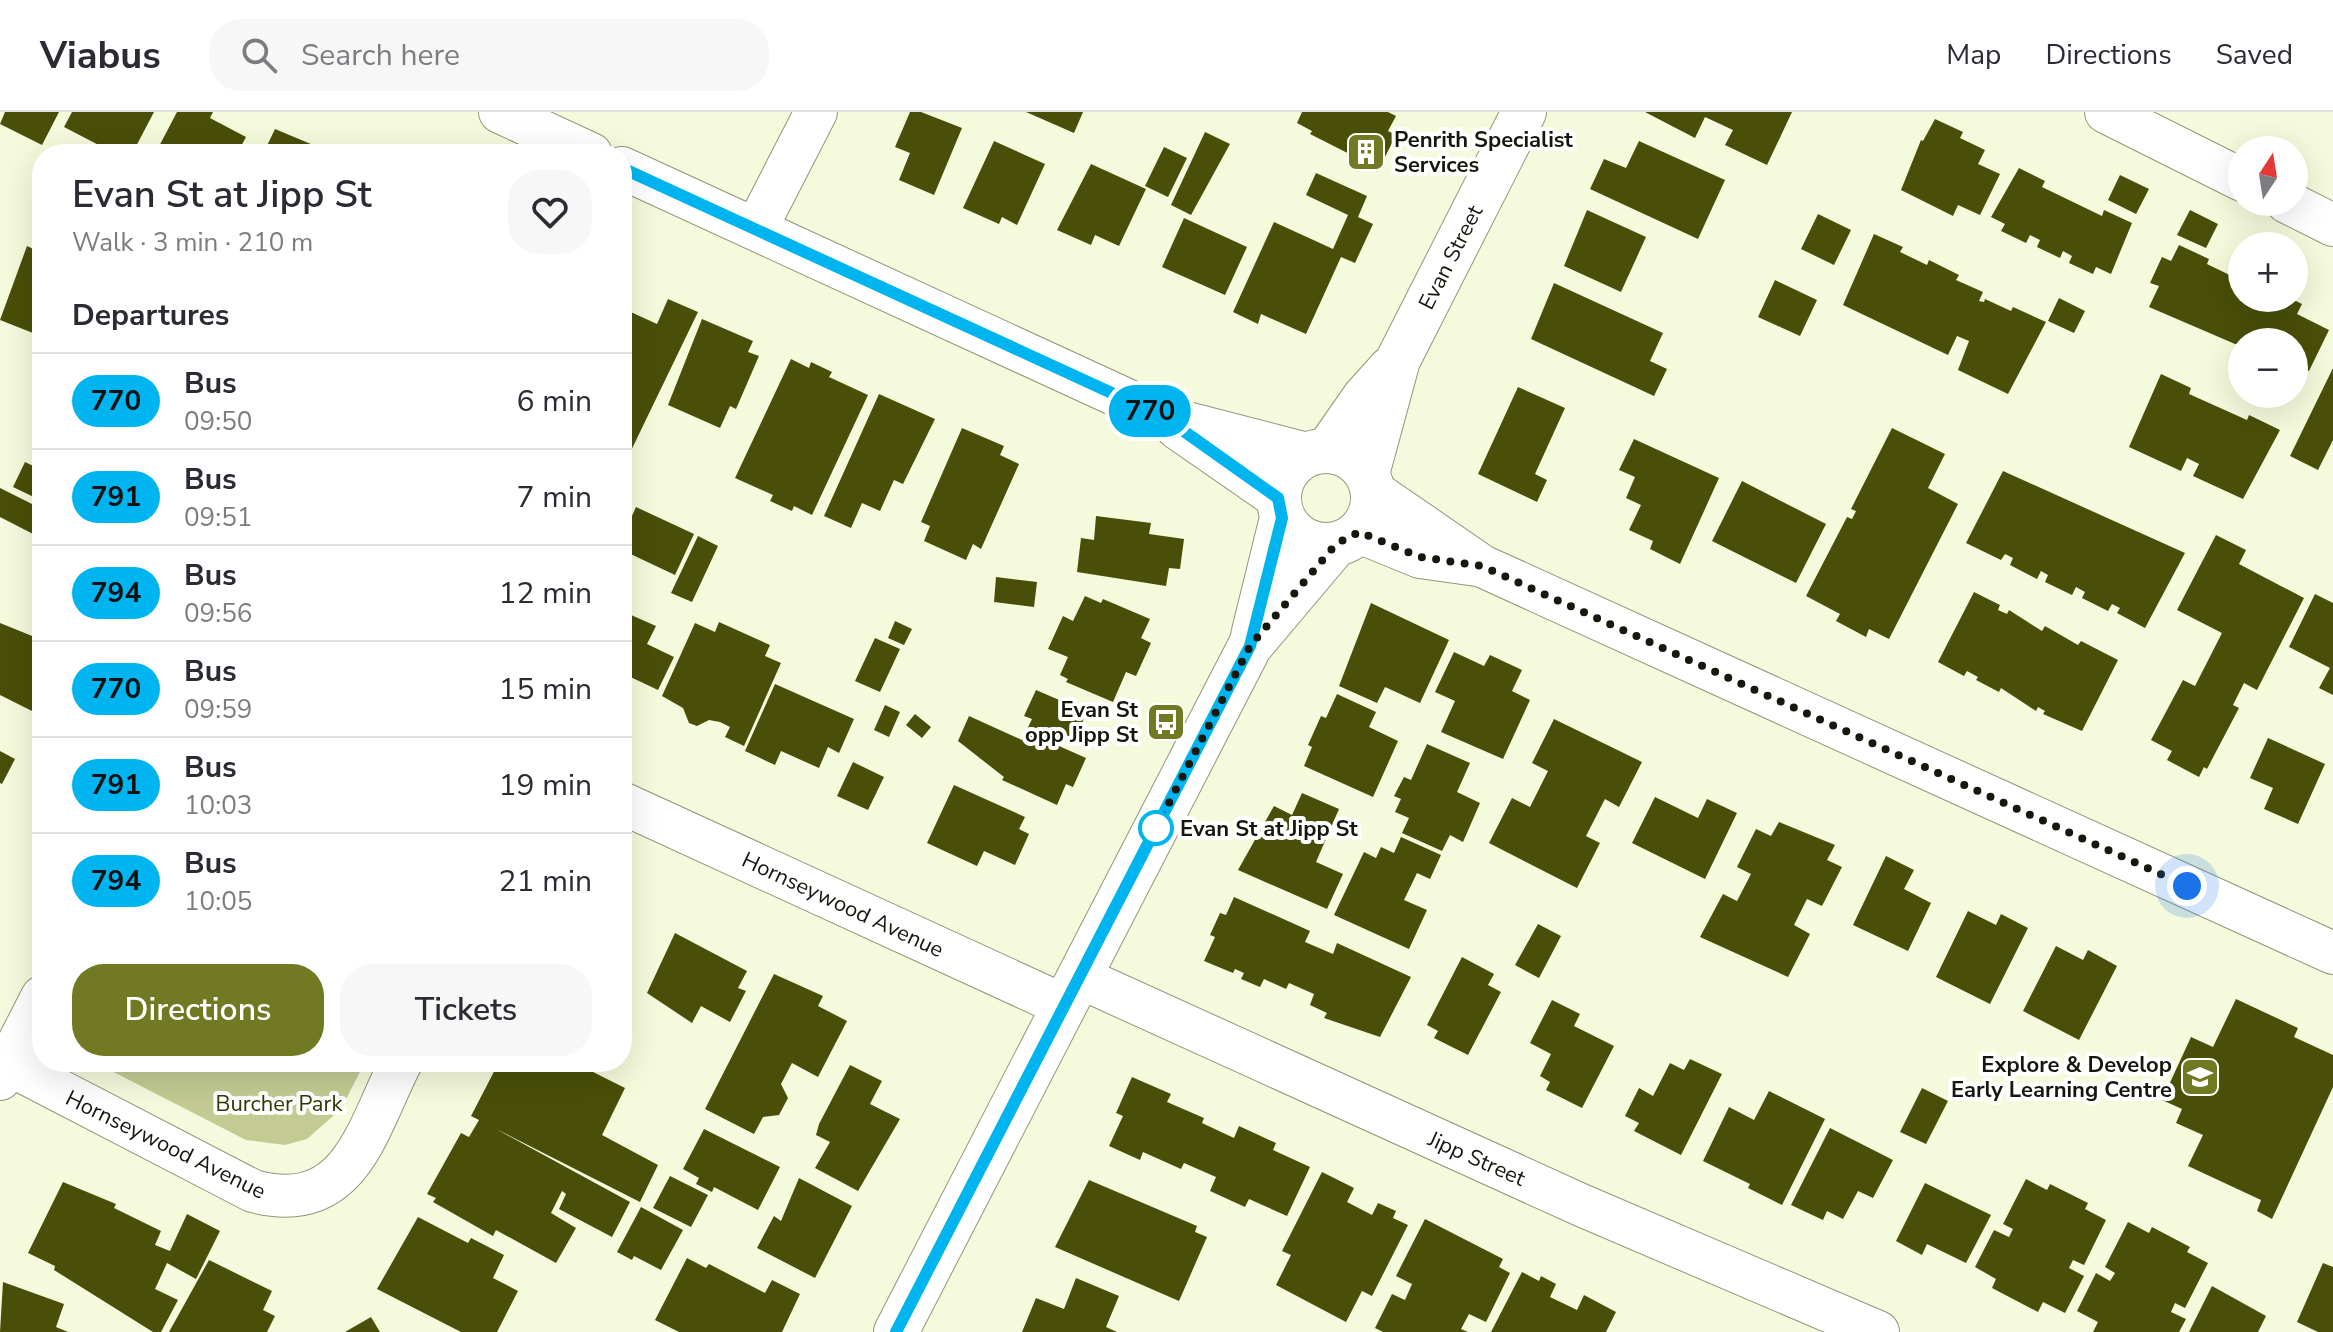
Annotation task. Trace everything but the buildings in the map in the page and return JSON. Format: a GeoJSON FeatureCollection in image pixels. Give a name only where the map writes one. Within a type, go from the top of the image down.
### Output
{"type":"FeatureCollection","features":[{"type":"Feature","properties":{"kind":"street"},"geometry":{"type":"LineString","coordinates":[[500,112],[569,144]]}},
{"type":"Feature","properties":{"kind":"street"},"geometry":{"type":"LineString","coordinates":[[756,229],[816,112]]}},
{"type":"Feature","properties":{"kind":"street","name":"Evan Street"},"geometry":{"type":"LineString","coordinates":[[1370,482],[1398,360],[1524,112]]}},
{"type":"Feature","properties":{"kind":"street"},"geometry":{"type":"LineString","coordinates":[[2106,112],[2228,173]]}},
{"type":"Feature","properties":{"kind":"street"},"geometry":{"type":"LineString","coordinates":[[632,173],[1164,417],[1317,453],[1350,457],[1370,482],[1482,566],[2333,953]]}},
{"type":"Feature","properties":{"kind":"street"},"geometry":{"type":"LineString","coordinates":[[2308,212],[2333,225]]}},
{"type":"Feature","properties":{"kind":"street","name":"Evan Street"},"geometry":{"type":"LineString","coordinates":[[1317,453],[1398,360]]}},
{"type":"Feature","properties":{"kind":"street"},"geometry":{"type":"LineString","coordinates":[[1164,417],[1280,508],[1299,537],[1310,543],[1347,538],[1420,557],[1482,566]]}},
{"type":"Feature","properties":{"kind":"street"},"geometry":{"type":"LineString","coordinates":[[1250,646],[1286,472],[1317,453]]}},
{"type":"Feature","properties":{"kind":"street"},"geometry":{"type":"LineString","coordinates":[[896,1332],[1250,646],[1371,513],[1370,482]]}},
{"type":"Feature","properties":{"kind":"street","name":"Hornseywood Avenue"},"geometry":{"type":"LineString","coordinates":[[632,807],[1072,992]]}},
{"type":"Feature","properties":{"kind":"street","name":"Jipp Street"},"geometry":{"type":"LineString","coordinates":[[1072,992],[1878,1332]]}},
{"type":"Feature","properties":{"kind":"street","name":"Hornseywood Avenue"},"geometry":{"type":"LineString","coordinates":[[32,1017],[4,1072],[253,1191],[277,1197],[314,1193],[335,1182],[354,1156],[396,1072]]}},
{"type":"Feature","properties":{"kind":"green space","name":"Burcher Park"},"geometry":{"type":"Polygon","coordinates":[[[113,1072],[360,1072],[341,1109],[307,1139],[285,1145],[246,1140],[113,1072]]]}},
{"type":"Feature","properties":{"kind":"bus line","name":"770"},"geometry":{"type":"LineString","coordinates":[[632,173],[1164,417],[1227,465],[1278,498],[1282,518],[1250,646],[896,1332]]}},
{"type":"Feature","properties":{"kind":"place","name":"Penrith Specialist Services"},"geometry":{"type":"Point","coordinates":[1366,152]}},
{"type":"Feature","properties":{"kind":"place","name":"Evan St opp Jipp St"},"geometry":{"type":"Point","coordinates":[1166,722]}},
{"type":"Feature","properties":{"kind":"place","name":"Evan St at Jipp St"},"geometry":{"type":"Point","coordinates":[1156,828]}},
{"type":"Feature","properties":{"kind":"place","name":"Explore & Develop Early Learning Centre"},"geometry":{"type":"Point","coordinates":[2200,1077]}},
{"type":"Feature","properties":{"kind":"route"},"geometry":{"type":"LineString","coordinates":[[1156,828],[1250,646],[1336,544],[1359,532],[1420,557],[1482,566],[2187,886]]}}]}
